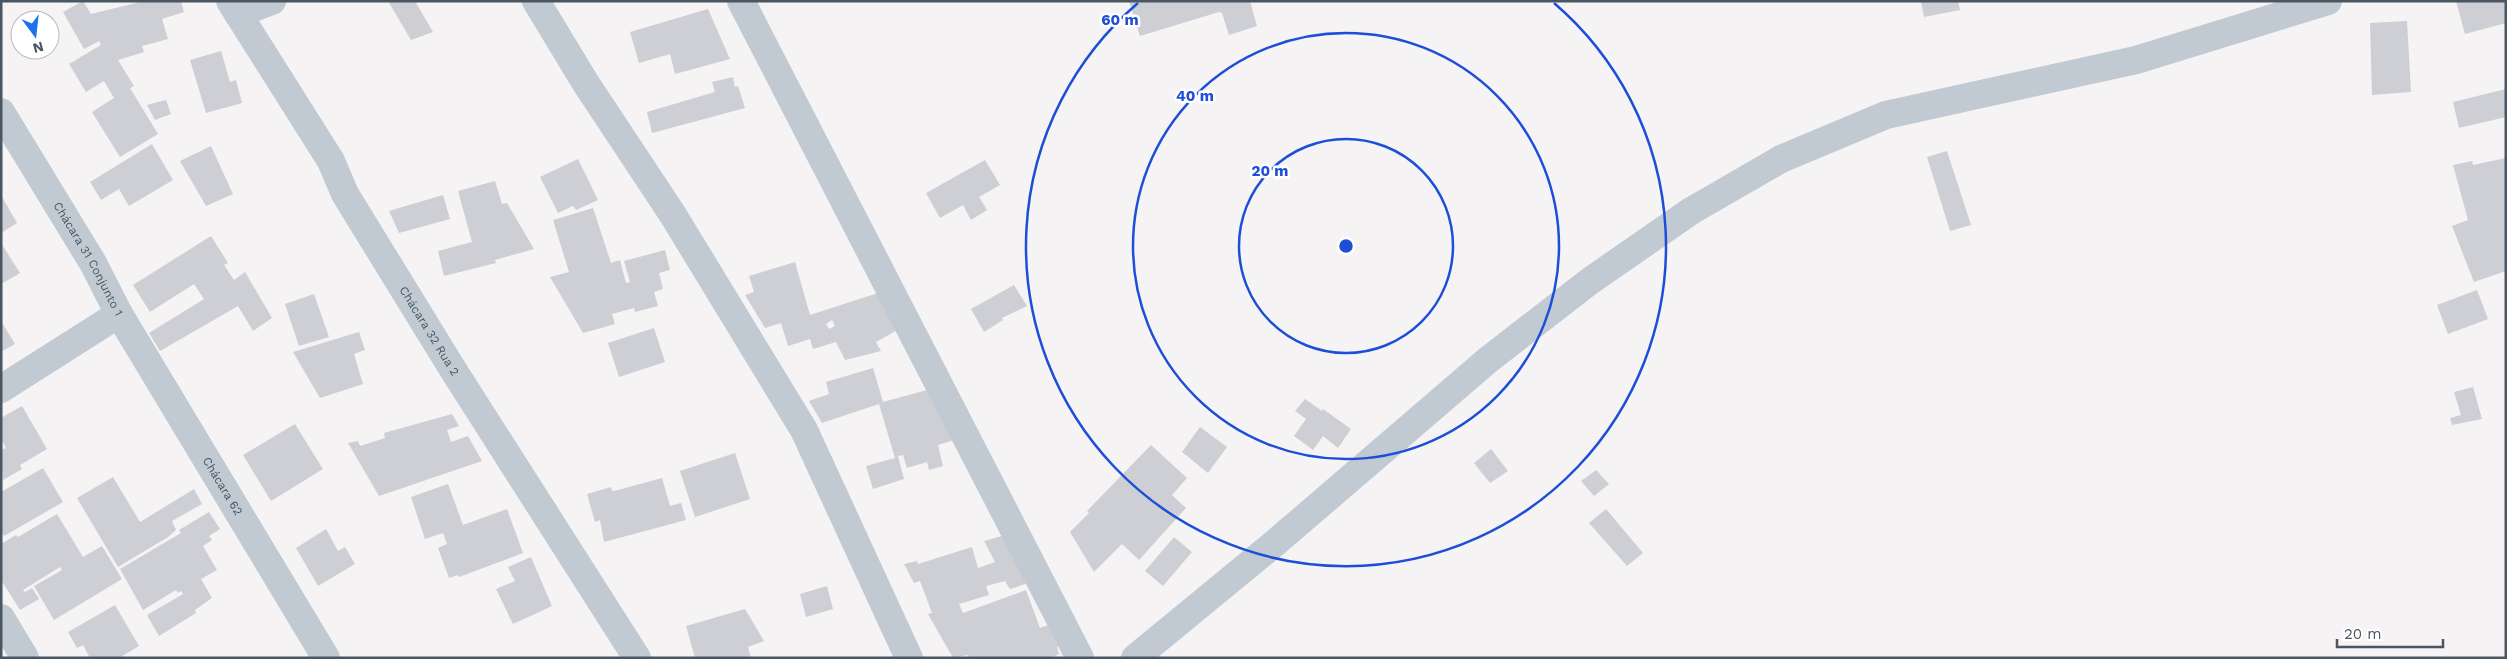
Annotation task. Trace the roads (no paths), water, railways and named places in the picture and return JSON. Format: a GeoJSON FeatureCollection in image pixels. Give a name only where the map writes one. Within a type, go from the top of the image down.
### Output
{"type":"FeatureCollection","features":[{"type":"Feature","properties":{"kind":"street"},"geometry":{"type":"LineString","coordinates":[[234,8],[272,1]]}},
{"type":"Feature","properties":{"kind":"street"},"geometry":{"type":"LineString","coordinates":[[536,1],[585,82],[673,214],[804,430],[909,658]]}},
{"type":"Feature","properties":{"kind":"street"},"geometry":{"type":"LineString","coordinates":[[741,1],[1080,658]]}},
{"type":"Feature","properties":{"kind":"street"},"geometry":{"type":"LineString","coordinates":[[1135,658],[1275,543],[1488,360],[1574,293],[1691,211],[1781,159],[1886,116],[2136,60],[2328,1]]}},
{"type":"Feature","properties":{"kind":"street","name":"Chácara 32 Rua 2"},"geometry":{"type":"LineString","coordinates":[[234,8],[331,161],[345,194],[447,360],[637,658]]}},
{"type":"Feature","properties":{"kind":"street","name":"Chácara 31 Conjunto 1"},"geometry":{"type":"LineString","coordinates":[[1,112],[93,264],[119,314],[1,389]]}},
{"type":"Feature","properties":{"kind":"street","name":"Chácara 62"},"geometry":{"type":"LineString","coordinates":[[119,314],[326,658]]}},
{"type":"Feature","properties":{"kind":"street"},"geometry":{"type":"LineString","coordinates":[[1,618],[25,658]]}}]}
